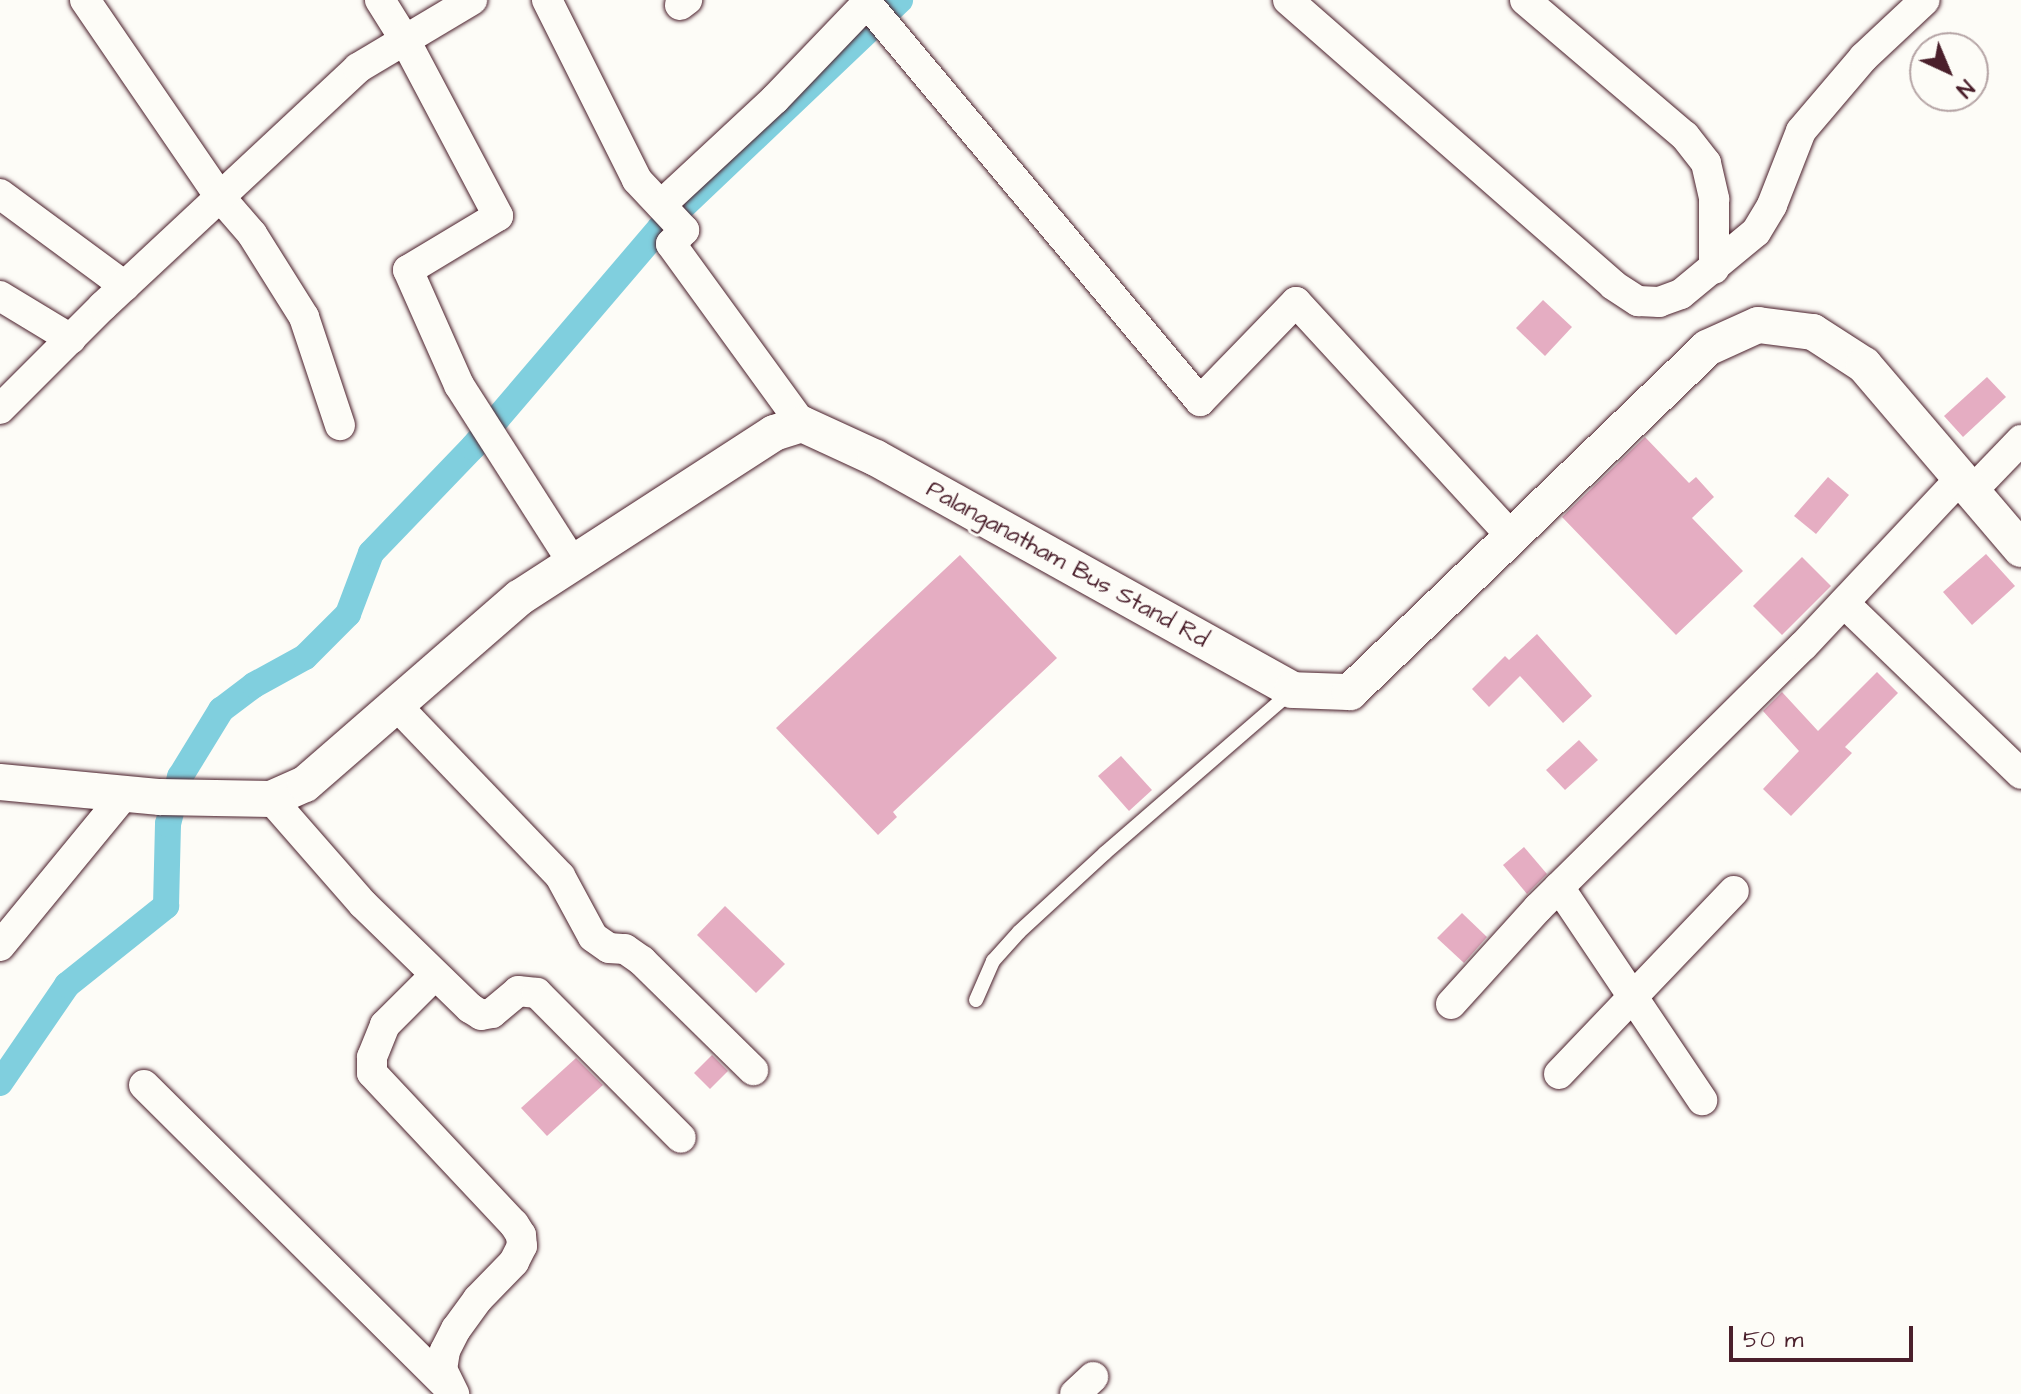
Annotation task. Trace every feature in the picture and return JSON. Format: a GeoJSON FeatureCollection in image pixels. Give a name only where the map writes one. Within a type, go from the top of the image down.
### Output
{"type":"FeatureCollection","features":[{"type":"Feature","properties":{"kind":"street"},"geometry":{"type":"LineString","coordinates":[[85,0],[220,197],[252,234],[304,317],[340,425]]}},
{"type":"Feature","properties":{"kind":"street"},"geometry":{"type":"LineString","coordinates":[[380,0],[405,40],[498,216],[408,270],[459,385],[573,563]]}},
{"type":"Feature","properties":{"kind":"street"},"geometry":{"type":"LineString","coordinates":[[0,409],[125,286],[358,68],[472,0]]}},
{"type":"Feature","properties":{"kind":"street"},"geometry":{"type":"LineString","coordinates":[[0,782],[158,796],[271,799],[305,784],[519,598],[774,433],[802,424],[671,244],[684,230],[637,180],[547,0]]}},
{"type":"Feature","properties":{"kind":"street"},"geometry":{"type":"LineString","coordinates":[[1288,0],[1613,285],[1638,301],[1659,302],[1681,294],[1714,269],[1765,220],[1791,151],[1825,99],[1864,57],[1925,0]]}},
{"type":"Feature","properties":{"kind":"street"},"geometry":{"type":"LineString","coordinates":[[1525,0],[1685,136],[1706,163],[1714,199],[1714,269]]}},
{"type":"Feature","properties":{"kind":"street"},"geometry":{"type":"LineString","coordinates":[[661,205],[775,99],[866,2],[1200,401],[1296,302],[1512,537]]}},
{"type":"Feature","properties":{"kind":"street"},"geometry":{"type":"LineString","coordinates":[[0,194],[125,286]]}},
{"type":"Feature","properties":{"kind":"street"},"geometry":{"type":"LineString","coordinates":[[0,296],[71,339]]}},
{"type":"Feature","properties":{"kind":"street","name":"Palanganatham Bus Stand Rd"},"geometry":{"type":"LineString","coordinates":[[802,424],[876,458],[1292,690],[1350,692],[1707,348],[1758,325],[1813,332],[1864,365],[2021,549]]}},
{"type":"Feature","properties":{"kind":"street"},"geometry":{"type":"LineString","coordinates":[[1451,1004],[1559,887],[1844,603],[1966,485],[2021,440]]}},
{"type":"Feature","properties":{"kind":"street"},"geometry":{"type":"LineString","coordinates":[[1844,603],[2021,774]]}},
{"type":"Feature","properties":{"kind":"street"},"geometry":{"type":"LineString","coordinates":[[396,705],[560,876],[593,937],[609,948],[625,949],[642,961],[753,1070]]}},
{"type":"Feature","properties":{"kind":"street"},"geometry":{"type":"LineString","coordinates":[[0,946],[158,796]]}},
{"type":"Feature","properties":{"kind":"street"},"geometry":{"type":"LineString","coordinates":[[271,799],[315,854],[435,975],[481,1015],[492,1013],[518,991],[537,993],[681,1138]]}},
{"type":"Feature","properties":{"kind":"street"},"geometry":{"type":"LineString","coordinates":[[1559,887],[1702,1100]]}},
{"type":"Feature","properties":{"kind":"street"},"geometry":{"type":"LineString","coordinates":[[1559,1074],[1734,891]]}},
{"type":"Feature","properties":{"kind":"street"},"geometry":{"type":"LineString","coordinates":[[435,975],[385,1025],[372,1057],[372,1073],[514,1224],[521,1235],[522,1246],[514,1262],[478,1299],[456,1329],[442,1369],[452,1392]]}},
{"type":"Feature","properties":{"kind":"street"},"geometry":{"type":"LineString","coordinates":[[144,1085],[452,1392]]}},
{"type":"Feature","properties":{"kind":"lane"},"geometry":{"type":"LineString","coordinates":[[976,1000],[993,961],[1019,932],[1292,690]]}},
{"type":"Feature","properties":{"kind":"building"},"geometry":{"type":"Polygon","coordinates":[[[1543,300],[1572,327],[1545,356],[1516,328],[1543,300]]]}},
{"type":"Feature","properties":{"kind":"building"},"geometry":{"type":"Polygon","coordinates":[[[1987,377],[2006,397],[1963,437],[1944,416],[1987,377]]]}},
{"type":"Feature","properties":{"kind":"building"},"geometry":{"type":"Polygon","coordinates":[[[1645,437],[1689,483],[1696,477],[1714,497],[1692,518],[1743,571],[1676,635],[1562,517],[1645,437]]]}},
{"type":"Feature","properties":{"kind":"building"},"geometry":{"type":"Polygon","coordinates":[[[1828,477],[1849,495],[1816,534],[1794,516],[1828,477]]]}},
{"type":"Feature","properties":{"kind":"building"},"geometry":{"type":"Polygon","coordinates":[[[1986,554],[2015,586],[1972,625],[1943,592],[1986,554]]]}},
{"type":"Feature","properties":{"kind":"building"},"geometry":{"type":"Polygon","coordinates":[[[960,555],[1057,658],[893,812],[897,817],[878,835],[776,728],[960,555]]]}},
{"type":"Feature","properties":{"kind":"building"},"geometry":{"type":"Polygon","coordinates":[[[1802,557],[1831,586],[1782,635],[1753,606],[1802,557]]]}},
{"type":"Feature","properties":{"kind":"building"},"geometry":{"type":"Polygon","coordinates":[[[1537,634],[1592,696],[1563,723],[1520,676],[1489,707],[1472,689],[1505,656],[1509,660],[1537,634]]]}},
{"type":"Feature","properties":{"kind":"building"},"geometry":{"type":"Polygon","coordinates":[[[1877,672],[1898,693],[1845,747],[1852,753],[1791,816],[1763,789],[1799,751],[1763,711],[1782,692],[1818,731],[1877,672]]]}},
{"type":"Feature","properties":{"kind":"building"},"geometry":{"type":"Polygon","coordinates":[[[1579,740],[1598,760],[1565,790],[1546,770],[1579,740]]]}},
{"type":"Feature","properties":{"kind":"building"},"geometry":{"type":"Polygon","coordinates":[[[1121,756],[1152,790],[1129,811],[1098,776],[1121,756]]]}},
{"type":"Feature","properties":{"kind":"building"},"geometry":{"type":"Polygon","coordinates":[[[1524,847],[1547,874],[1527,894],[1503,865],[1524,847]]]}},
{"type":"Feature","properties":{"kind":"building"},"geometry":{"type":"Polygon","coordinates":[[[725,906],[785,964],[756,993],[697,935],[725,906]]]}},
{"type":"Feature","properties":{"kind":"building"},"geometry":{"type":"Polygon","coordinates":[[[1462,913],[1487,937],[1464,963],[1437,938],[1462,913]]]}},
{"type":"Feature","properties":{"kind":"building"},"geometry":{"type":"Polygon","coordinates":[[[712,1055],[728,1071],[710,1089],[694,1073],[712,1055]]]}},
{"type":"Feature","properties":{"kind":"building"},"geometry":{"type":"Polygon","coordinates":[[[576,1058],[603,1085],[547,1136],[521,1108],[576,1058]]]}},
{"type":"Feature","properties":{"kind":"waterway"},"geometry":{"type":"LineString","coordinates":[[0,1083],[67,985],[166,906],[168,824],[180,777],[221,710],[254,685],[305,657],[348,614],[371,553],[473,447],[660,228],[900,0]]}}]}
